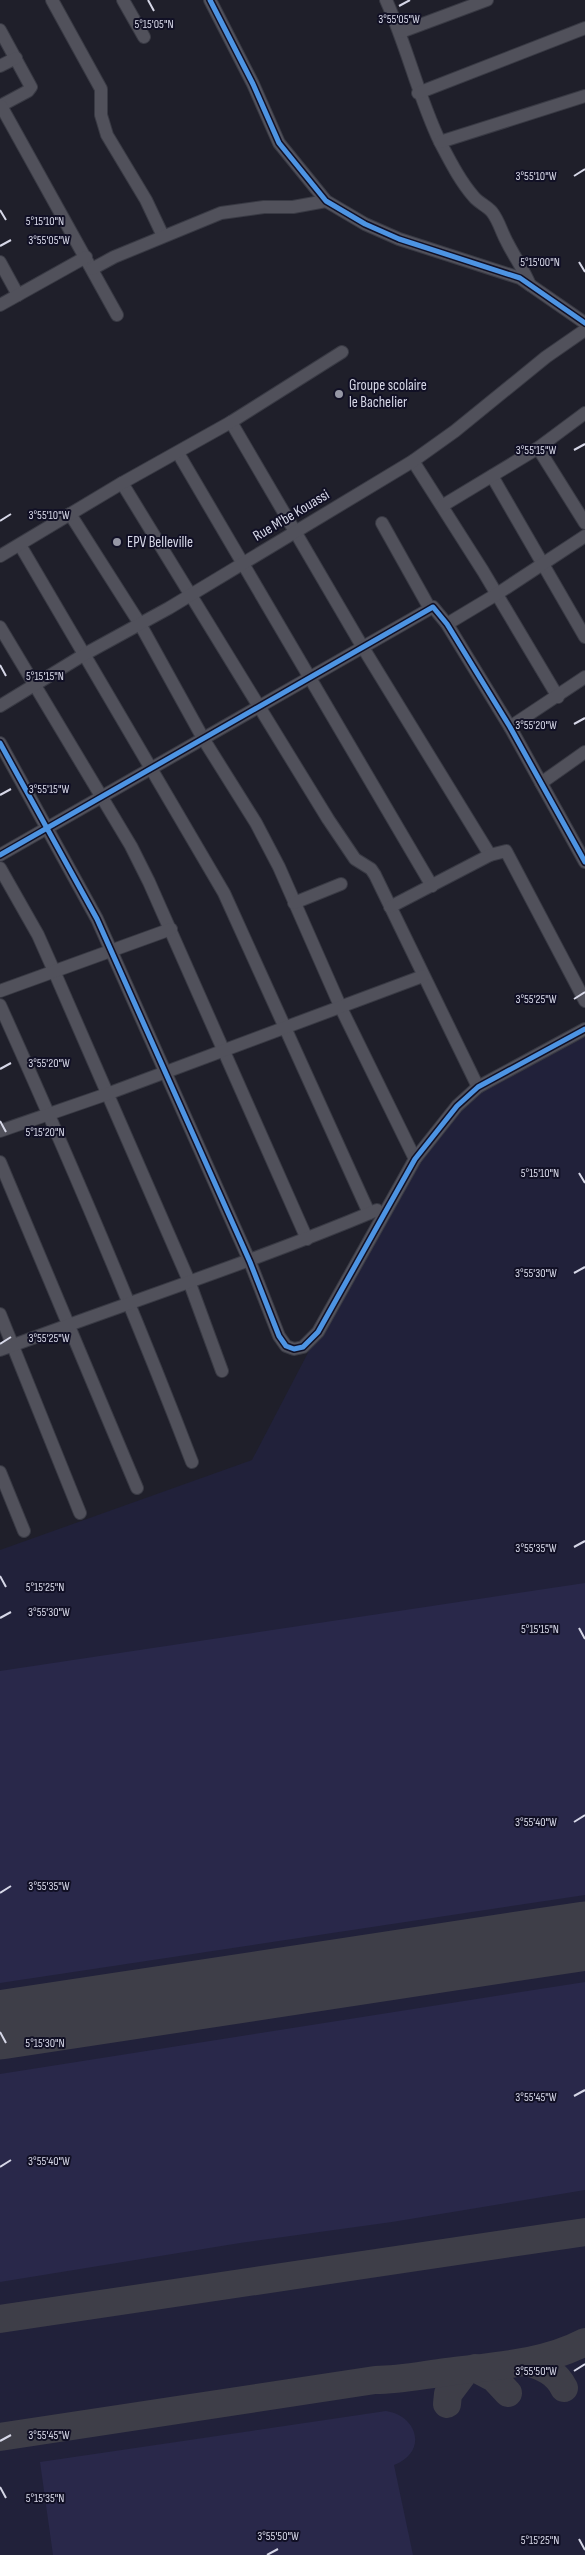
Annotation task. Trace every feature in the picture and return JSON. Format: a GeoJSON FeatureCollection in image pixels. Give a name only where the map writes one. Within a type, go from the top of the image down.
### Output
{"type":"FeatureCollection","features":[{"type":"Feature","properties":{"kind":"street"},"geometry":{"type":"LineString","coordinates":[[52,0],[101,89],[101,115],[107,135],[146,200],[163,236]]}},
{"type":"Feature","properties":{"kind":"street"},"geometry":{"type":"LineString","coordinates":[[123,0],[144,37]]}},
{"type":"Feature","properties":{"kind":"street"},"geometry":{"type":"LineString","coordinates":[[210,0],[253,84],[279,143],[326,201],[365,224],[399,239],[520,278],[585,323]]}},
{"type":"Feature","properties":{"kind":"street"},"geometry":{"type":"LineString","coordinates":[[386,0],[401,32],[418,93],[440,142],[463,184],[476,199],[490,210],[500,224],[507,242],[520,262],[530,285]]}},
{"type":"Feature","properties":{"kind":"street"},"geometry":{"type":"LineString","coordinates":[[401,32],[487,0]]}},
{"type":"Feature","properties":{"kind":"street"},"geometry":{"type":"LineString","coordinates":[[418,93],[585,28]]}},
{"type":"Feature","properties":{"kind":"street"},"geometry":{"type":"LineString","coordinates":[[0,30],[31,87],[0,106],[117,315]]}},
{"type":"Feature","properties":{"kind":"street"},"geometry":{"type":"LineString","coordinates":[[0,66],[16,58]]}},
{"type":"Feature","properties":{"kind":"street"},"geometry":{"type":"LineString","coordinates":[[440,142],[585,96]]}},
{"type":"Feature","properties":{"kind":"street"},"geometry":{"type":"LineString","coordinates":[[0,305],[89,263],[221,213],[264,207],[293,207],[326,201]]}},
{"type":"Feature","properties":{"kind":"street"},"geometry":{"type":"LineString","coordinates":[[0,262],[18,295]]}},
{"type":"Feature","properties":{"kind":"street","name":"Rue M'be Kouassi"},"geometry":{"type":"LineString","coordinates":[[0,706],[86,654],[191,595],[242,562],[413,461],[546,357],[585,330]]}},
{"type":"Feature","properties":{"kind":"street"},"geometry":{"type":"LineString","coordinates":[[0,556],[122,483],[231,422],[342,352]]}},
{"type":"Feature","properties":{"kind":"street"},"geometry":{"type":"LineString","coordinates":[[442,506],[538,448],[585,412]]}},
{"type":"Feature","properties":{"kind":"street"},"geometry":{"type":"LineString","coordinates":[[231,422],[362,646],[490,855]]}},
{"type":"Feature","properties":{"kind":"street"},"geometry":{"type":"LineString","coordinates":[[538,448],[585,523]]}},
{"type":"Feature","properties":{"kind":"street"},"geometry":{"type":"LineString","coordinates":[[178,453],[432,886]]}},
{"type":"Feature","properties":{"kind":"street"},"geometry":{"type":"LineString","coordinates":[[413,461],[497,594],[558,697]]}},
{"type":"Feature","properties":{"kind":"street"},"geometry":{"type":"LineString","coordinates":[[492,476],[585,637]]}},
{"type":"Feature","properties":{"kind":"street"},"geometry":{"type":"LineString","coordinates":[[122,483],[355,859],[371,869],[478,1086]]}},
{"type":"Feature","properties":{"kind":"street"},"geometry":{"type":"LineString","coordinates":[[70,514],[140,624],[204,740],[256,823],[341,1008],[415,1159]]}},
{"type":"Feature","properties":{"kind":"street"},"geometry":{"type":"LineString","coordinates":[[382,522],[429,607],[436,609],[447,624],[510,727],[585,862]]}},
{"type":"Feature","properties":{"kind":"street"},"geometry":{"type":"LineString","coordinates":[[447,624],[497,594],[585,536]]}},
{"type":"Feature","properties":{"kind":"street"},"geometry":{"type":"LineString","coordinates":[[20,545],[86,654],[224,893],[370,1213]]}},
{"type":"Feature","properties":{"kind":"street"},"geometry":{"type":"LineString","coordinates":[[0,855],[204,740],[429,607]]}},
{"type":"Feature","properties":{"kind":"street"},"geometry":{"type":"LineString","coordinates":[[0,627],[101,799],[131,846],[171,929],[308,1239]]}},
{"type":"Feature","properties":{"kind":"street"},"geometry":{"type":"LineString","coordinates":[[510,727],[558,697],[585,677]]}},
{"type":"Feature","properties":{"kind":"street"},"geometry":{"type":"LineString","coordinates":[[0,743],[83,891],[111,950],[250,1262],[279,1336],[286,1346],[294,1349],[303,1347],[318,1332],[415,1159],[457,1106],[478,1086],[585,1028]]}},
{"type":"Feature","properties":{"kind":"street"},"geometry":{"type":"LineString","coordinates":[[541,783],[585,752]]}},
{"type":"Feature","properties":{"kind":"street"},"geometry":{"type":"LineString","coordinates":[[390,907],[490,855],[502,852],[509,855],[585,1001]]}},
{"type":"Feature","properties":{"kind":"street"},"geometry":{"type":"LineString","coordinates":[[0,868],[38,935],[54,971],[189,1281],[222,1371]]}},
{"type":"Feature","properties":{"kind":"street"},"geometry":{"type":"LineString","coordinates":[[294,903],[340,884]]}},
{"type":"Feature","properties":{"kind":"street"},"geometry":{"type":"LineString","coordinates":[[0,991],[171,929]]}},
{"type":"Feature","properties":{"kind":"street"},"geometry":{"type":"LineString","coordinates":[[0,1131],[107,1094],[423,976]]}},
{"type":"Feature","properties":{"kind":"street"},"geometry":{"type":"LineString","coordinates":[[0,1005],[128,1302],[192,1462]]}},
{"type":"Feature","properties":{"kind":"street"},"geometry":{"type":"LineString","coordinates":[[0,1162],[137,1488]]}},
{"type":"Feature","properties":{"kind":"street"},"geometry":{"type":"LineString","coordinates":[[0,1350],[128,1302],[250,1262],[387,1206]]}},
{"type":"Feature","properties":{"kind":"street"},"geometry":{"type":"LineString","coordinates":[[0,1314],[80,1513]]}},
{"type":"Feature","properties":{"kind":"street"},"geometry":{"type":"LineString","coordinates":[[0,1472],[24,1531]]}},
{"type":"Feature","properties":{"kind":"shaded area"},"geometry":{"type":"Polygon","coordinates":[[[585,1029],[585,2555],[0,2555],[0,1550],[252,1460],[361,1251],[457,1106],[585,1029]]]}},
{"type":"Feature","properties":{"kind":"shaded area"},"geometry":{"type":"Polygon","coordinates":[[[585,1583],[585,1895],[0,1983],[0,1671],[585,1583]]]}},
{"type":"Feature","properties":{"kind":"shaded area"},"geometry":{"type":"Polygon","coordinates":[[[585,1982],[585,2190],[392,2222],[240,2243],[0,2282],[0,2074],[585,1982]]]}},
{"type":"Feature","properties":{"kind":"shaded area"},"geometry":{"type":"Polygon","coordinates":[[[386,2411],[397,2414],[406,2420],[412,2427],[415,2435],[415,2444],[412,2452],[405,2459],[394,2465],[413,2555],[53,2555],[40,2462],[386,2411]]]}},
{"type":"Feature","properties":{"kind":"taxiway"},"geometry":{"type":"LineString","coordinates":[[0,2319],[585,2232]]}},
{"type":"Feature","properties":{"kind":"taxiway"},"geometry":{"type":"LineString","coordinates":[[0,2437],[375,2380],[518,2363],[552,2355],[585,2342]]}},
{"type":"Feature","properties":{"kind":"taxiway"},"geometry":{"type":"LineString","coordinates":[[527,2362],[553,2374],[564,2388]]}},
{"type":"Feature","properties":{"kind":"taxiway"},"geometry":{"type":"LineString","coordinates":[[475,2368],[494,2378],[508,2393]]}},
{"type":"Feature","properties":{"kind":"taxiway"},"geometry":{"type":"LineString","coordinates":[[447,2404],[448,2394],[466,2370]]}},
{"type":"Feature","properties":{"kind":"runway"},"geometry":{"type":"LineString","coordinates":[[0,2025],[585,1936]]}},
{"type":"Feature","properties":{"kind":"cycle path"},"geometry":{"type":"LineString","coordinates":[[210,0],[253,84],[279,143],[326,201],[365,224],[399,239],[520,278],[585,323]]}},
{"type":"Feature","properties":{"kind":"cycle path"},"geometry":{"type":"LineString","coordinates":[[0,855],[433,607],[447,624],[510,727],[585,862]]}},
{"type":"Feature","properties":{"kind":"cycle path"},"geometry":{"type":"LineString","coordinates":[[0,743],[97,919],[250,1262],[279,1336],[286,1346],[294,1349],[303,1347],[318,1332],[415,1159],[457,1106],[478,1087],[585,1029]]}},
{"type":"Feature","properties":{"kind":"place","name":"Groupe scolaire le Bachelier"},"geometry":{"type":"Point","coordinates":[339,394]}},
{"type":"Feature","properties":{"kind":"place","name":"EPV Belleville"},"geometry":{"type":"Point","coordinates":[117,542]}}]}
